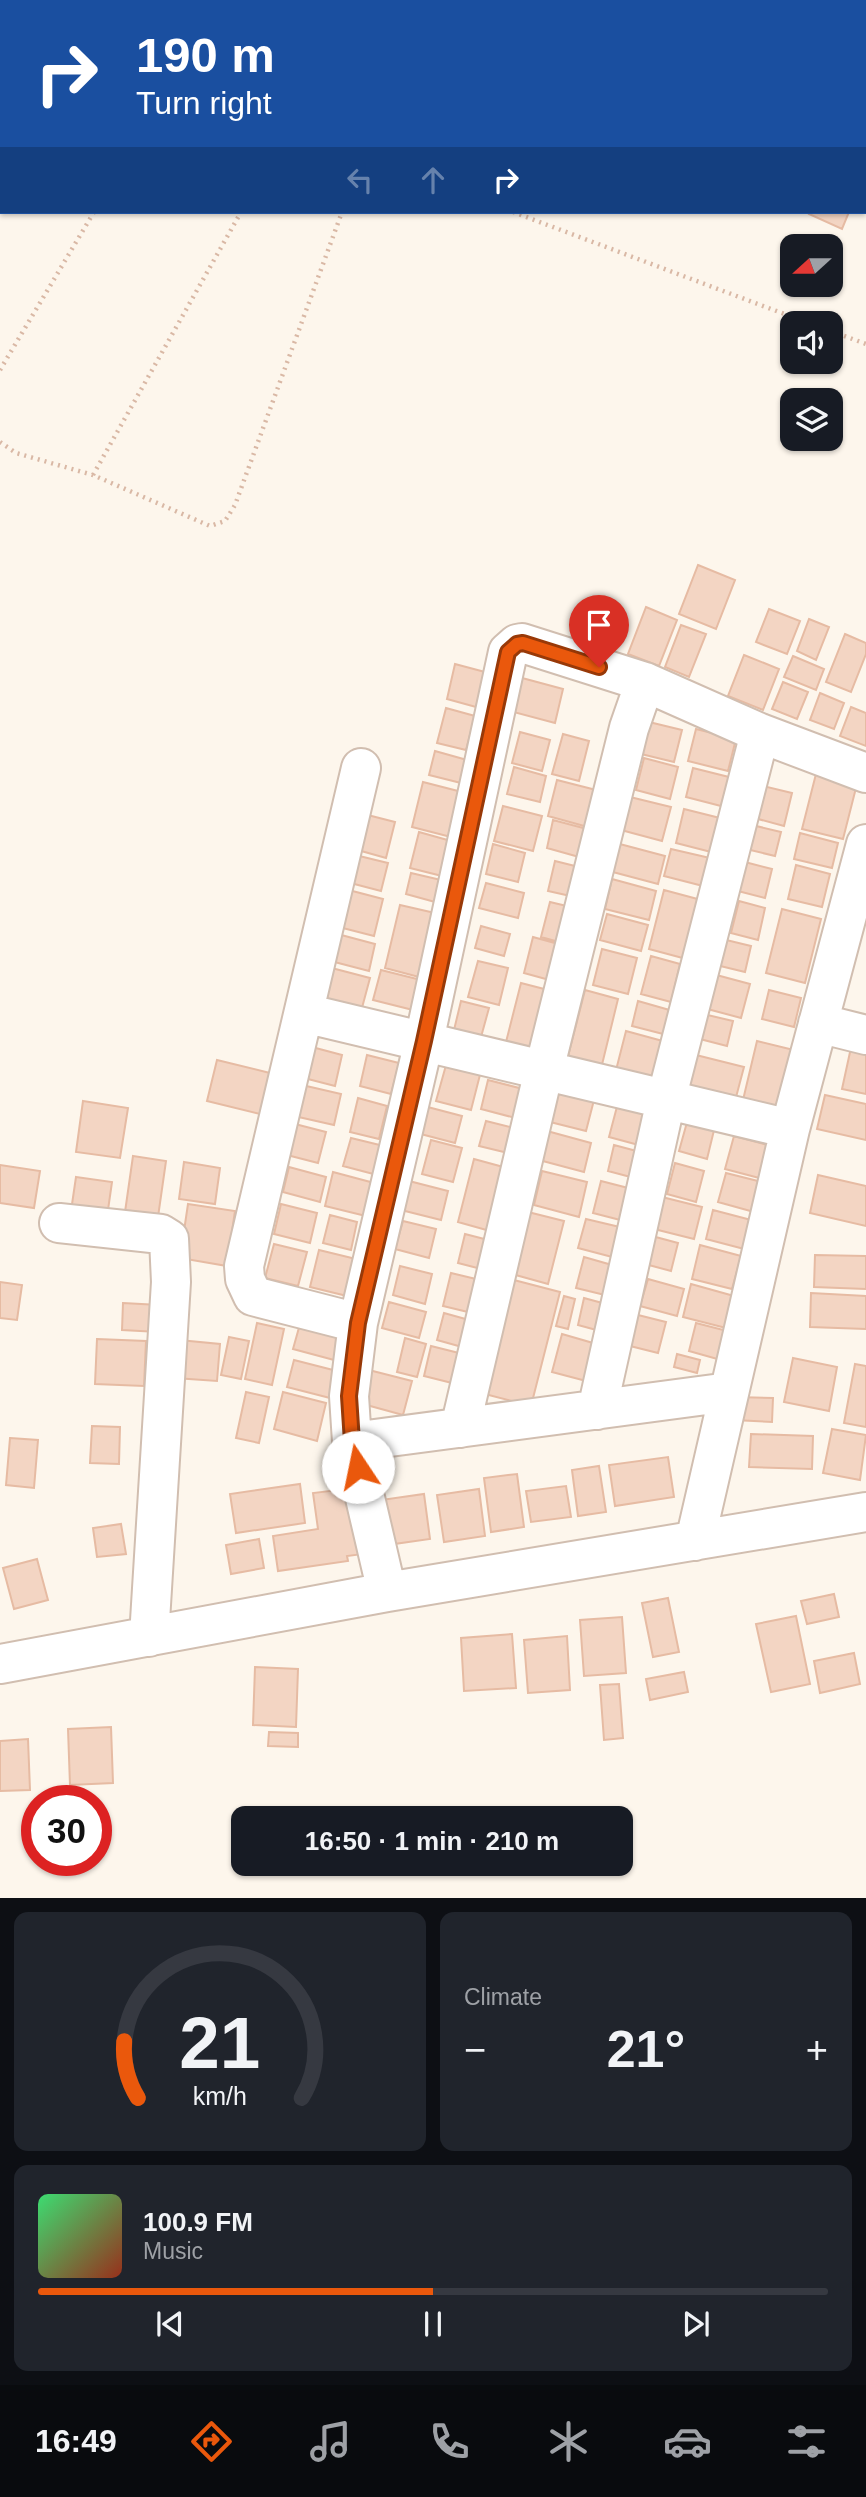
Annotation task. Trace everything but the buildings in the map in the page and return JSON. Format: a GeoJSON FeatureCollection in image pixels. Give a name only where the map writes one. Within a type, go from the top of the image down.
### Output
{"type":"FeatureCollection","features":[{"type":"Feature","properties":{"kind":"street"},"geometry":{"type":"LineString","coordinates":[[387,1592],[352,1442],[349,1396],[358,1323],[424,1041],[508,652],[517,644],[523,643],[645,682],[760,733],[866,773]]}},
{"type":"Feature","properties":{"kind":"street"},"geometry":{"type":"LineString","coordinates":[[460,1428],[544,1070],[629,728],[645,682]]}},
{"type":"Feature","properties":{"kind":"street"},"geometry":{"type":"LineString","coordinates":[[597,1410],[666,1100],[760,733]]}},
{"type":"Feature","properties":{"kind":"street"},"geometry":{"type":"LineString","coordinates":[[358,1323],[260,1300],[253,1296],[245,1279],[244,1266],[361,768]]}},
{"type":"Feature","properties":{"kind":"street"},"geometry":{"type":"LineString","coordinates":[[695,1541],[790,1129],[866,844]]}},
{"type":"Feature","properties":{"kind":"street"},"geometry":{"type":"LineString","coordinates":[[304,1013],[790,1129]]}},
{"type":"Feature","properties":{"kind":"street"},"geometry":{"type":"LineString","coordinates":[[818,1024],[866,1035]]}},
{"type":"Feature","properties":{"kind":"street"},"geometry":{"type":"LineString","coordinates":[[59,1223],[161,1234],[169,1239],[171,1282],[149,1637]]}},
{"type":"Feature","properties":{"kind":"street"},"geometry":{"type":"LineString","coordinates":[[352,1442],[729,1392]]}},
{"type":"Feature","properties":{"kind":"street"},"geometry":{"type":"LineString","coordinates":[[0,1664],[387,1592],[866,1512]]}},
{"type":"Feature","properties":{"kind":"path"},"geometry":{"type":"LineString","coordinates":[[0,370],[93,214]]}},
{"type":"Feature","properties":{"kind":"path"},"geometry":{"type":"LineString","coordinates":[[93,475],[240,214]]}},
{"type":"Feature","properties":{"kind":"path"},"geometry":{"type":"LineString","coordinates":[[0,442],[16,453],[93,475],[210,526],[225,521],[235,505],[341,214]]}},
{"type":"Feature","properties":{"kind":"path"},"geometry":{"type":"LineString","coordinates":[[518,214],[780,312]]}},
{"type":"Feature","properties":{"kind":"path"},"geometry":{"type":"LineString","coordinates":[[843,335],[866,344]]}},
{"type":"Feature","properties":{"kind":"route"},"geometry":{"type":"LineString","coordinates":[[358,1467],[352,1442],[349,1396],[358,1323],[424,1041],[508,652],[517,644],[523,643],[599,667]]}}]}
